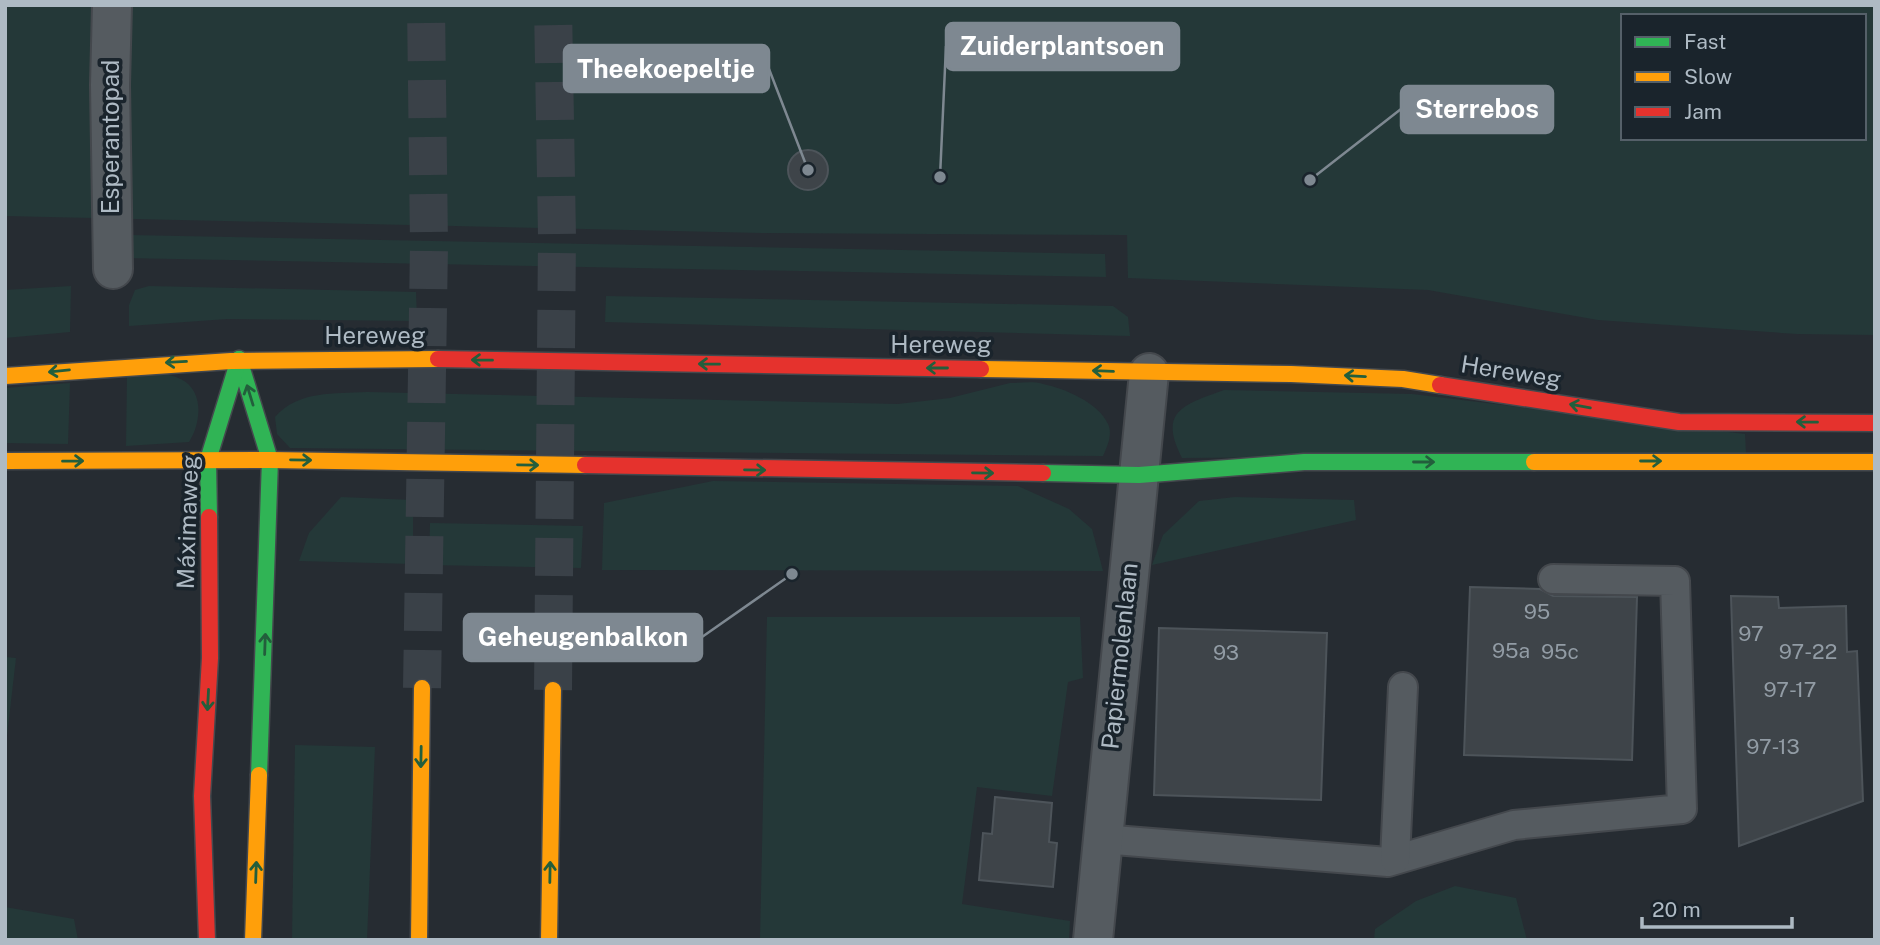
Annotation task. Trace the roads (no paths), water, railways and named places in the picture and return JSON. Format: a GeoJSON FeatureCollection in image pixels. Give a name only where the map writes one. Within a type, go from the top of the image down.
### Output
{"type":"FeatureCollection","features":[{"type":"Feature","properties":{"kind":"main road","name":"Hereweg"},"geometry":{"type":"LineString","coordinates":[[5,376],[239,359],[1005,368],[1403,379],[1679,422],[1875,423]]}},
{"type":"Feature","properties":{"kind":"main road"},"geometry":{"type":"LineString","coordinates":[[239,359],[270,460],[253,940]]}},
{"type":"Feature","properties":{"kind":"main road","name":"Máximaweg"},"geometry":{"type":"LineString","coordinates":[[207,940],[202,796],[210,658],[208,460],[239,359]]}},
{"type":"Feature","properties":{"kind":"main road"},"geometry":{"type":"LineString","coordinates":[[5,461],[270,460],[1139,475],[1304,462],[1875,462]]}},
{"type":"Feature","properties":{"kind":"main road"},"geometry":{"type":"LineString","coordinates":[[419,940],[422,688]]}},
{"type":"Feature","properties":{"kind":"main road"},"geometry":{"type":"LineString","coordinates":[[549,940],[552,690]]}},
{"type":"Feature","properties":{"kind":"street","name":"Esperantopad"},"geometry":{"type":"LineString","coordinates":[[112,5],[110,85],[113,269]]}},
{"type":"Feature","properties":{"kind":"street","name":"Papiermolenlaan"},"geometry":{"type":"LineString","coordinates":[[1093,940],[1149,373]]}},
{"type":"Feature","properties":{"kind":"lane"},"geometry":{"type":"LineString","coordinates":[[1102,839],[1388,862],[1514,825],[1682,808],[1675,581],[1553,579]]}},
{"type":"Feature","properties":{"kind":"lane"},"geometry":{"type":"LineString","coordinates":[[1395,859],[1403,687]]}},
{"type":"Feature","properties":{"kind":"tunnel"},"geometry":{"type":"LineString","coordinates":[[422,688],[429,245],[426,5]]}},
{"type":"Feature","properties":{"kind":"tunnel"},"geometry":{"type":"LineString","coordinates":[[553,5],[557,237],[553,690]]}},
{"type":"Feature","properties":{"kind":"place","name":"Theekoepeltje"},"geometry":{"type":"Point","coordinates":[808,170]}},
{"type":"Feature","properties":{"kind":"place","name":"Zuiderplantsoen"},"geometry":{"type":"Point","coordinates":[940,177]}},
{"type":"Feature","properties":{"kind":"place","name":"Sterrebos"},"geometry":{"type":"Point","coordinates":[1310,180]}},
{"type":"Feature","properties":{"kind":"place","name":"Geheugenbalkon"},"geometry":{"type":"Point","coordinates":[792,574]}}]}
